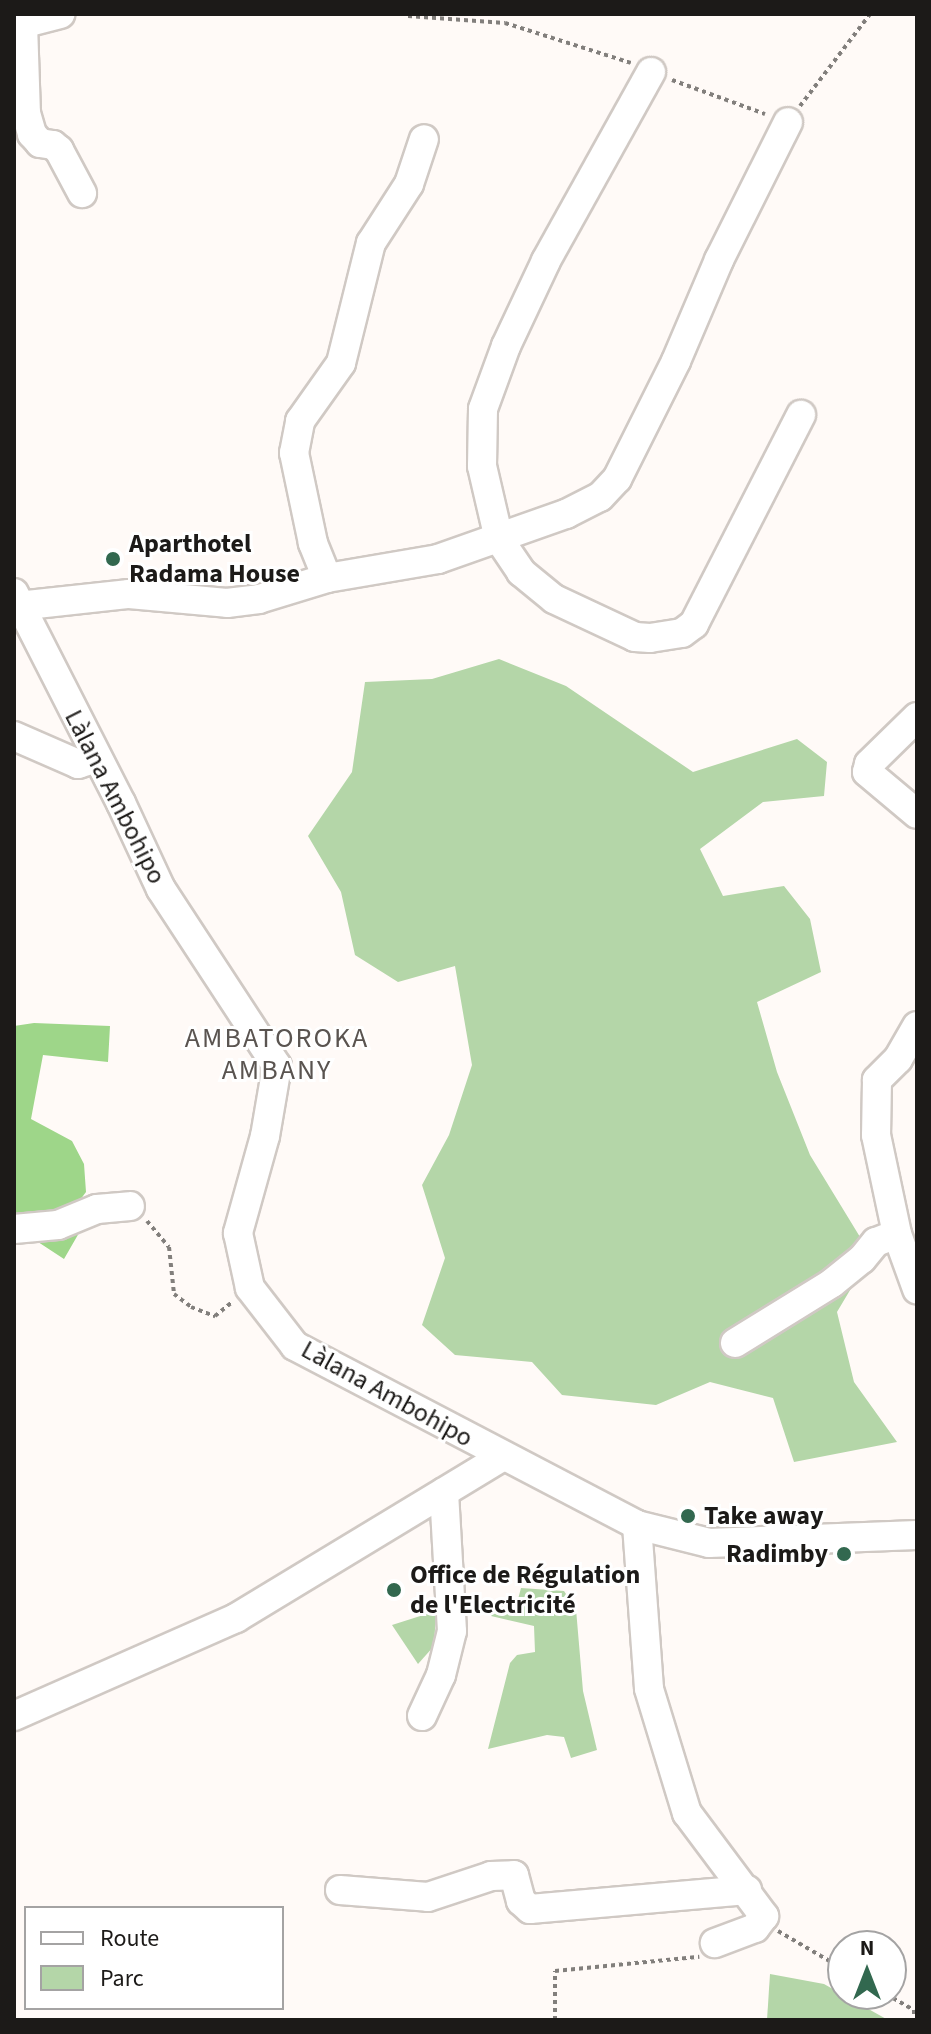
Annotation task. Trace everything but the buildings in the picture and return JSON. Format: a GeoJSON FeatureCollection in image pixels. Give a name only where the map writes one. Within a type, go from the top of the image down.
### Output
{"type":"FeatureCollection","features":[{"type":"Feature","properties":{"kind":"street"},"geometry":{"type":"LineString","coordinates":[[60,14],[19,25],[26,113],[32,134],[40,143],[56,147],[82,193]]}},
{"type":"Feature","properties":{"kind":"street"},"geometry":{"type":"LineString","coordinates":[[651,72],[546,261],[506,346],[483,409],[482,466],[499,539],[521,572],[554,599],[635,637],[682,633],[694,624],[801,415]]}},
{"type":"Feature","properties":{"kind":"street"},"geometry":{"type":"LineString","coordinates":[[16,599],[129,594],[227,603],[259,599],[327,578],[438,559],[499,539],[600,497],[617,479],[788,122]]}},
{"type":"Feature","properties":{"kind":"street"},"geometry":{"type":"LineString","coordinates":[[327,578],[313,543],[294,453],[300,421],[341,363],[371,243],[409,184],[424,139]]}},
{"type":"Feature","properties":{"kind":"street","name":"Làlana Ambohipo"},"geometry":{"type":"LineString","coordinates":[[16,599],[161,889],[277,1066],[265,1136],[238,1233],[250,1288],[295,1346],[637,1525],[709,1543],[917,1535]]}},
{"type":"Feature","properties":{"kind":"street"},"geometry":{"type":"LineString","coordinates":[[917,717],[869,764],[867,772],[917,814]]}},
{"type":"Feature","properties":{"kind":"street"},"geometry":{"type":"LineString","coordinates":[[14,736],[78,764],[97,758]]}},
{"type":"Feature","properties":{"kind":"street"},"geometry":{"type":"LineString","coordinates":[[917,1026],[907,1057],[877,1080],[876,1135],[897,1234],[917,1289]]}},
{"type":"Feature","properties":{"kind":"street"},"geometry":{"type":"LineString","coordinates":[[14,1229],[58,1225],[97,1209],[130,1206]]}},
{"type":"Feature","properties":{"kind":"street"},"geometry":{"type":"LineString","coordinates":[[735,1343],[832,1283],[862,1259],[876,1242],[897,1234]]}},
{"type":"Feature","properties":{"kind":"street"},"geometry":{"type":"LineString","coordinates":[[14,1716],[236,1618],[502,1457]]}},
{"type":"Feature","properties":{"kind":"street"},"geometry":{"type":"LineString","coordinates":[[422,1716],[441,1675],[452,1631],[444,1492]]}},
{"type":"Feature","properties":{"kind":"street"},"geometry":{"type":"LineString","coordinates":[[637,1525],[649,1689],[687,1813],[764,1916],[763,1922],[715,1943]]}},
{"type":"Feature","properties":{"kind":"street"},"geometry":{"type":"LineString","coordinates":[[340,1890],[428,1897],[491,1876],[514,1875],[521,1901],[530,1909],[747,1890]]}},
{"type":"Feature","properties":{"kind":"path"},"geometry":{"type":"LineString","coordinates":[[497,14],[505,23]]}},
{"type":"Feature","properties":{"kind":"path"},"geometry":{"type":"LineString","coordinates":[[130,1206],[169,1247],[174,1294],[191,1307],[215,1316],[250,1288]]}},
{"type":"Feature","properties":{"kind":"path"},"geometry":{"type":"LineString","coordinates":[[763,1922],[827,1960]]}},
{"type":"Feature","properties":{"kind":"path"},"geometry":{"type":"LineString","coordinates":[[555,2020],[555,1971],[698,1958],[715,1943]]}},
{"type":"Feature","properties":{"kind":"green space"},"geometry":{"type":"Polygon","coordinates":[[[499,659],[566,686],[693,772],[797,739],[827,762],[824,796],[763,802],[700,849],[723,896],[784,886],[810,919],[821,972],[757,1002],[777,1072],[810,1155],[871,1255],[837,1312],[854,1382],[897,1442],[794,1462],[773,1398],[710,1382],[656,1405],[562,1395],[532,1362],[455,1355],[422,1325],[445,1258],[422,1185],[449,1135],[472,1065],[455,966],[398,982],[355,955],[341,892],[308,836],[352,772],[365,682],[432,679],[499,659]]]}},
{"type":"Feature","properties":{"kind":"green space"},"geometry":{"type":"Polygon","coordinates":[[[34,1023],[110,1026],[108,1062],[43,1055],[31,1119],[72,1141],[84,1164],[86,1192],[74,1208],[83,1226],[64,1259],[35,1240],[14,1217],[14,1026],[34,1023]]]}},
{"type":"Feature","properties":{"kind":"green space"},"geometry":{"type":"Polygon","coordinates":[[[521,1588],[564,1591],[576,1609],[583,1691],[597,1750],[571,1758],[564,1737],[547,1735],[488,1749],[510,1663],[517,1655],[535,1652],[534,1626],[491,1616],[496,1600],[517,1603],[521,1588]]]}},
{"type":"Feature","properties":{"kind":"green space"},"geometry":{"type":"Polygon","coordinates":[[[436,1611],[434,1646],[418,1664],[392,1625],[436,1611]]]}},
{"type":"Feature","properties":{"kind":"green space"},"geometry":{"type":"Polygon","coordinates":[[[770,1974],[827,1986],[827,2010],[870,2010],[888,2020],[767,2020],[770,1974]]]}},
{"type":"Feature","properties":{"kind":"place","name":"Aparthotel Radama House"},"geometry":{"type":"Point","coordinates":[113,559]}},
{"type":"Feature","properties":{"kind":"place","name":"Take away"},"geometry":{"type":"Point","coordinates":[688,1516]}},
{"type":"Feature","properties":{"kind":"place","name":"Radimby"},"geometry":{"type":"Point","coordinates":[844,1554]}},
{"type":"Feature","properties":{"kind":"place","name":"Office de Régulation de l'Electricité"},"geometry":{"type":"Point","coordinates":[394,1590]}},
{"type":"Feature","properties":{"kind":"district","name":"AMBATOROKA AMBANY"},"geometry":{"type":"Point","coordinates":[277,1054]}}]}
